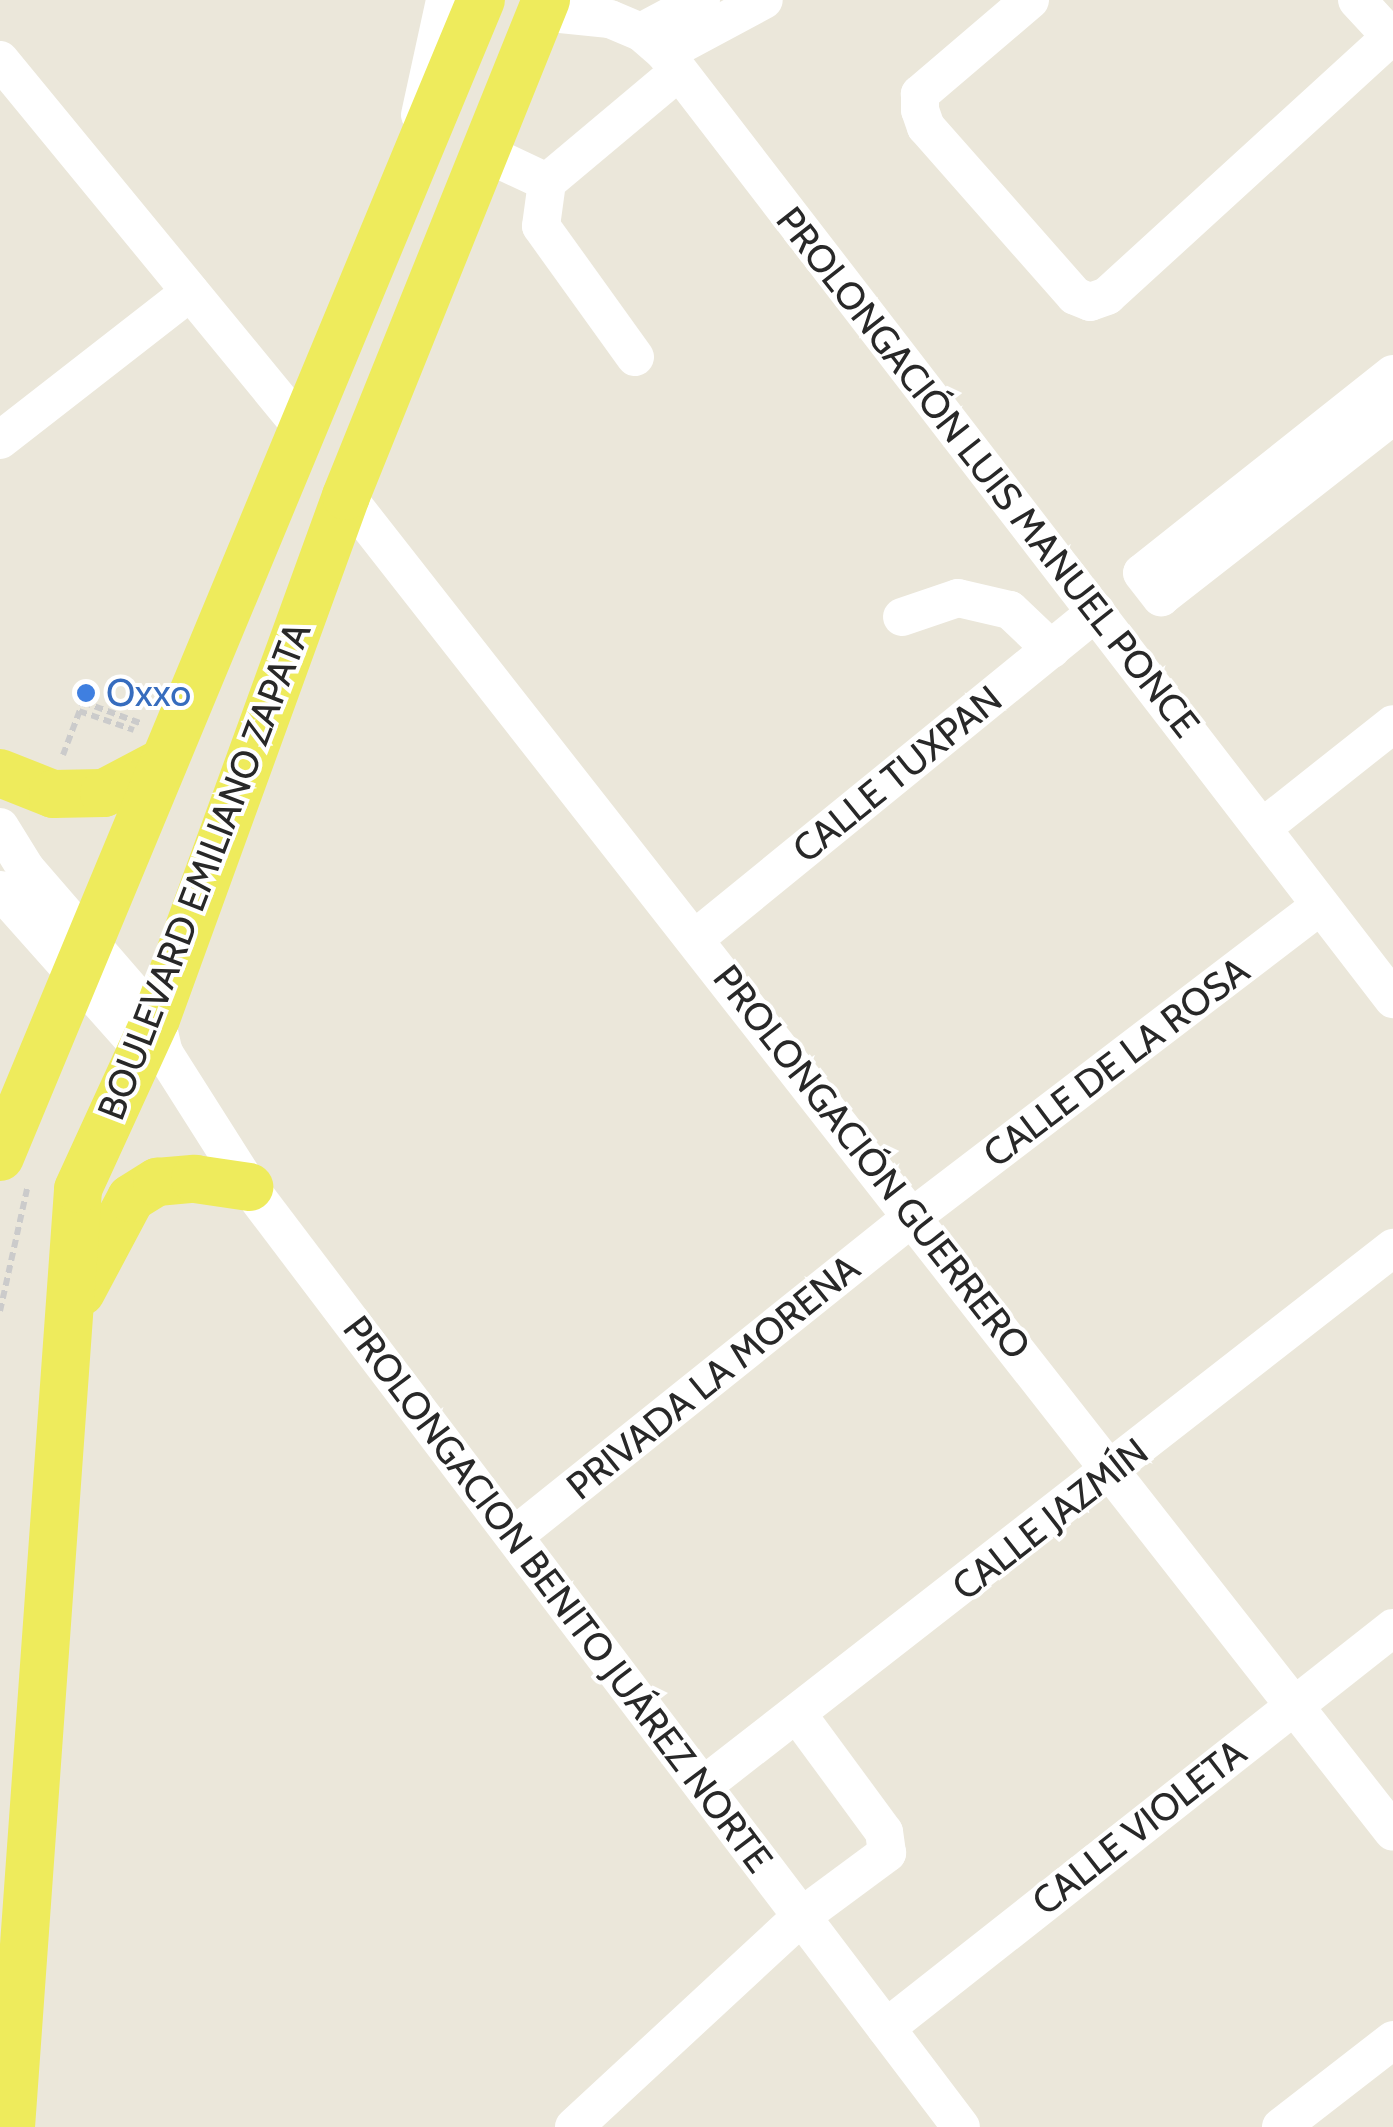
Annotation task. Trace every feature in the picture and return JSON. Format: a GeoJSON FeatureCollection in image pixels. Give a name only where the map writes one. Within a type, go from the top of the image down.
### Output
{"type":"FeatureCollection","features":[{"type":"Feature","properties":{"kind":"main road","name":"BOULEVARD EMILIANO ZAPATA"},"geometry":{"type":"LineString","coordinates":[[15,1168],[81,958],[159,744],[306,432],[480,0]]}},
{"type":"Feature","properties":{"kind":"main road","name":"BOULEVARD EMILIANO ZAPATA"},"geometry":{"type":"LineString","coordinates":[[10,2127],[78,1190],[154,1040],[346,496],[546,4]]}},
{"type":"Feature","properties":{"kind":"main road"},"geometry":{"type":"LineString","coordinates":[[0,774],[50,793],[104,793],[159,744]]}},
{"type":"Feature","properties":{"kind":"main road"},"geometry":{"type":"LineString","coordinates":[[69,1318],[130,1198],[157,1182],[195,1179],[249,1187]]}},
{"type":"Feature","properties":{"kind":"street","name":"BOULEVARD EMILIANO ZAPATA"},"geometry":{"type":"LineString","coordinates":[[411,173],[445,0]]}},
{"type":"Feature","properties":{"kind":"street"},"geometry":{"type":"LineString","coordinates":[[634,357],[541,226],[548,182],[662,52],[701,0]]}},
{"type":"Feature","properties":{"kind":"street"},"geometry":{"type":"LineString","coordinates":[[662,52],[764,0]]}},
{"type":"Feature","properties":{"kind":"street"},"geometry":{"type":"LineString","coordinates":[[1030,0],[920,94],[920,110],[926,127],[1075,296],[1090,302],[1107,296],[1392,37],[1357,0]]}},
{"type":"Feature","properties":{"kind":"street"},"geometry":{"type":"LineString","coordinates":[[546,4],[610,19],[662,52]]}},
{"type":"Feature","properties":{"kind":"street","name":"PROLONGACIÓN LUIS MANUEL PONCE"},"geometry":{"type":"LineString","coordinates":[[662,52],[1320,906],[1386,977]]}},
{"type":"Feature","properties":{"kind":"street"},"geometry":{"type":"LineString","coordinates":[[0,60],[306,432]]}},
{"type":"Feature","properties":{"kind":"street"},"geometry":{"type":"LineString","coordinates":[[485,153],[548,182]]}},
{"type":"Feature","properties":{"kind":"street"},"geometry":{"type":"LineString","coordinates":[[0,440],[190,292]]}},
{"type":"Feature","properties":{"kind":"street"},"geometry":{"type":"LineString","coordinates":[[1393,374],[1142,573],[1160,597],[1393,416]]}},
{"type":"Feature","properties":{"kind":"street","name":"PROLONGACIÓN GUERRERO"},"geometry":{"type":"LineString","coordinates":[[346,496],[697,937],[911,1218],[1113,1470],[1393,1832]]}},
{"type":"Feature","properties":{"kind":"street"},"geometry":{"type":"LineString","coordinates":[[902,617],[958,598],[1010,610],[1051,649]]}},
{"type":"Feature","properties":{"kind":"street","name":"CALLE TUXPAN"},"geometry":{"type":"LineString","coordinates":[[697,937],[1096,612]]}},
{"type":"Feature","properties":{"kind":"street"},"geometry":{"type":"LineString","coordinates":[[1262,828],[1393,724]]}},
{"type":"Feature","properties":{"kind":"street"},"geometry":{"type":"LineString","coordinates":[[0,826],[81,958]]}},
{"type":"Feature","properties":{"kind":"street"},"geometry":{"type":"LineString","coordinates":[[0,890],[81,958]]}},
{"type":"Feature","properties":{"kind":"street","name":"CALLE DE LA ROSA"},"geometry":{"type":"LineString","coordinates":[[911,1218],[1320,906]]}},
{"type":"Feature","properties":{"kind":"street","name":"PROLONGACION BENITO JUÁREZ NORTE"},"geometry":{"type":"LineString","coordinates":[[81,958],[154,1040],[249,1187],[961,2127]]}},
{"type":"Feature","properties":{"kind":"street","name":"PRIVADA LA MORENA"},"geometry":{"type":"LineString","coordinates":[[514,1536],[911,1218]]}},
{"type":"Feature","properties":{"kind":"street","name":"CALLE JAZMÍN"},"geometry":{"type":"LineString","coordinates":[[704,1785],[1393,1248]]}},
{"type":"Feature","properties":{"kind":"street","name":"CALLE VIOLETA"},"geometry":{"type":"LineString","coordinates":[[886,2028],[1393,1628]]}},
{"type":"Feature","properties":{"kind":"street"},"geometry":{"type":"LineString","coordinates":[[574,2127],[802,1916],[887,1853],[884,1832],[798,1714]]}},
{"type":"Feature","properties":{"kind":"street"},"geometry":{"type":"LineString","coordinates":[[1281,2127],[1393,2040]]}},
{"type":"Feature","properties":{"kind":"path"},"geometry":{"type":"LineString","coordinates":[[50,793],[83,702],[159,744]]}},
{"type":"Feature","properties":{"kind":"path"},"geometry":{"type":"LineString","coordinates":[[79,711],[159,744]]}},
{"type":"Feature","properties":{"kind":"path"},"geometry":{"type":"LineString","coordinates":[[0,1311],[15,1168]]}},
{"type":"Feature","properties":{"kind":"place","name":"Oxxo"},"geometry":{"type":"Point","coordinates":[86,693]}}]}
